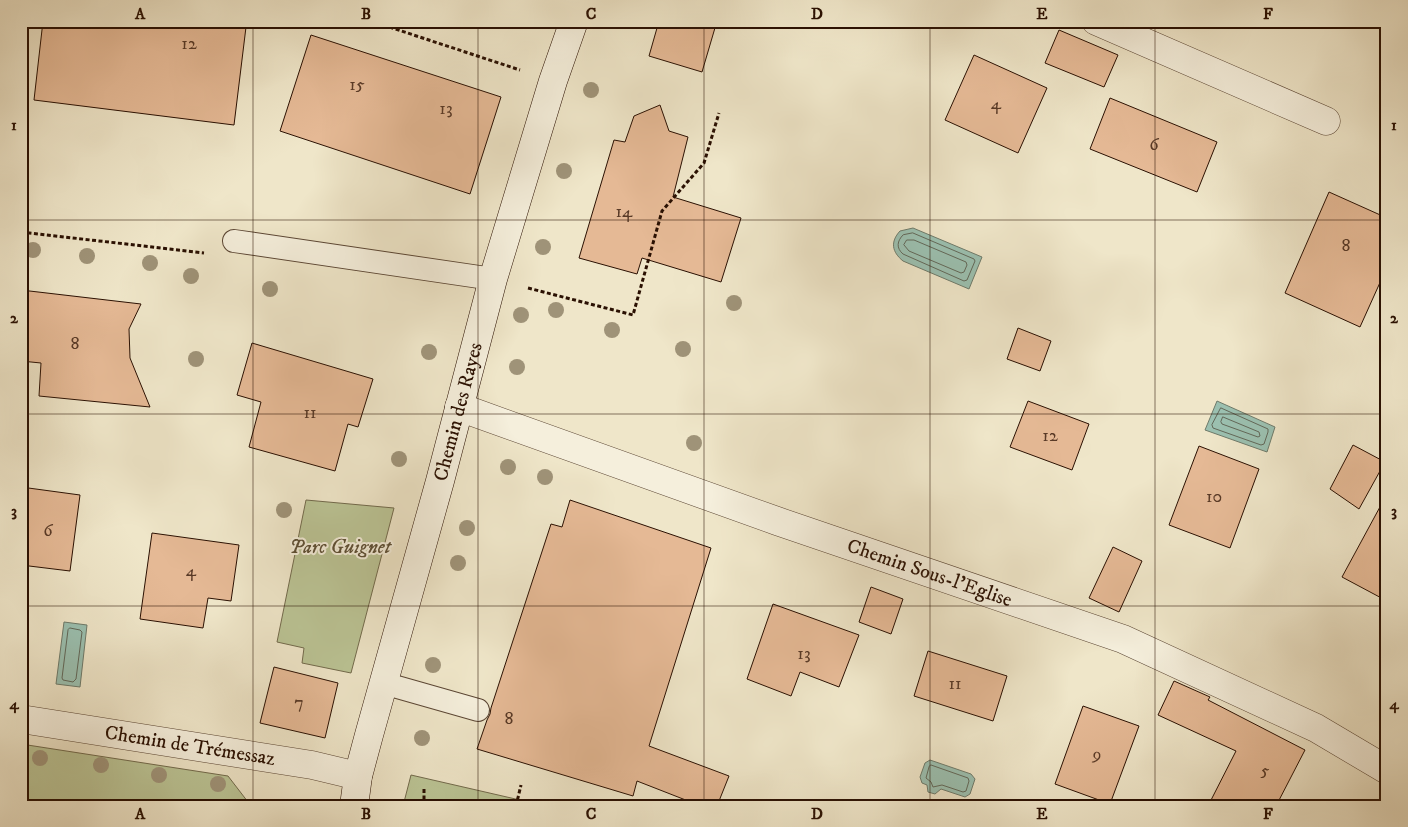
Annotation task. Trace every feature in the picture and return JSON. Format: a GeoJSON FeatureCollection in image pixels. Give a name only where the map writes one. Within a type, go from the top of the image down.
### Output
{"type":"FeatureCollection","features":[{"type":"Feature","properties":{"kind":"street","name":"Chemin des Rayes"},"geometry":{"type":"LineString","coordinates":[[354,806],[358,776],[382,683],[493,279],[553,81],[574,21]]}},
{"type":"Feature","properties":{"kind":"street"},"geometry":{"type":"LineString","coordinates":[[1096,21],[1326,121]]}},
{"type":"Feature","properties":{"kind":"street","name":"Chemin Sous-l'Eglise"},"geometry":{"type":"LineString","coordinates":[[459,407],[777,522],[1123,639],[1316,728],[1387,770]]}},
{"type":"Feature","properties":{"kind":"street","name":"Chemin de Trémessaz"},"geometry":{"type":"LineString","coordinates":[[21,719],[312,765],[358,776]]}},
{"type":"Feature","properties":{"kind":"lane"},"geometry":{"type":"LineString","coordinates":[[234,241],[493,279]]}},
{"type":"Feature","properties":{"kind":"lane"},"geometry":{"type":"LineString","coordinates":[[382,683],[478,710]]}},
{"type":"Feature","properties":{"kind":"path"},"geometry":{"type":"LineString","coordinates":[[371,21],[553,81]]}},
{"type":"Feature","properties":{"kind":"path"},"geometry":{"type":"LineString","coordinates":[[493,279],[633,315],[662,211],[704,163],[719,113]]}},
{"type":"Feature","properties":{"kind":"path"},"geometry":{"type":"LineString","coordinates":[[21,232],[218,254],[234,241]]}},
{"type":"Feature","properties":{"kind":"path"},"geometry":{"type":"LineString","coordinates":[[516,806],[522,786]]}},
{"type":"Feature","properties":{"kind":"path"},"geometry":{"type":"LineString","coordinates":[[424,787],[424,806]]}},
{"type":"Feature","properties":{"kind":"green space","name":"Parc Guignet"},"geometry":{"type":"Polygon","coordinates":[[[306,500],[394,508],[351,673],[302,663],[304,648],[277,642],[306,500]]]}},
{"type":"Feature","properties":{"kind":"green space"},"geometry":{"type":"Polygon","coordinates":[[[21,744],[228,776],[248,802],[247,806],[21,806],[21,744]]]}},
{"type":"Feature","properties":{"kind":"green space"},"geometry":{"type":"Polygon","coordinates":[[[411,775],[546,806],[403,806],[411,775]]]}},
{"type":"Feature","properties":{"kind":"water"},"geometry":{"type":"Polygon","coordinates":[[[913,228],[982,257],[969,289],[899,258],[894,247],[895,239],[900,231],[913,228]]]}},
{"type":"Feature","properties":{"kind":"water"},"geometry":{"type":"Polygon","coordinates":[[[1217,401],[1275,427],[1267,452],[1205,430],[1217,401]]]}},
{"type":"Feature","properties":{"kind":"water"},"geometry":{"type":"Polygon","coordinates":[[[64,622],[87,625],[80,687],[56,684],[64,622]]]}},
{"type":"Feature","properties":{"kind":"water"},"geometry":{"type":"Polygon","coordinates":[[[930,760],[971,774],[975,779],[970,794],[965,797],[941,789],[935,794],[928,792],[927,785],[922,783],[920,777],[925,763],[930,760]]]}},
{"type":"Feature","properties":{"kind":"building"},"geometry":{"type":"Polygon","coordinates":[[[43,21],[199,21],[246,27],[234,125],[34,100],[43,21]]]}},
{"type":"Feature","properties":{"kind":"building"},"geometry":{"type":"Polygon","coordinates":[[[659,21],[717,21],[702,72],[649,56],[659,21]]]}},
{"type":"Feature","properties":{"kind":"building"},"geometry":{"type":"Polygon","coordinates":[[[1059,30],[1118,55],[1104,87],[1045,63],[1059,30]]]}},
{"type":"Feature","properties":{"kind":"building"},"geometry":{"type":"Polygon","coordinates":[[[311,35],[501,97],[470,194],[280,131],[311,35]]]}},
{"type":"Feature","properties":{"kind":"building"},"geometry":{"type":"Polygon","coordinates":[[[974,55],[1047,88],[1018,153],[945,120],[974,55]]]}},
{"type":"Feature","properties":{"kind":"building"},"geometry":{"type":"Polygon","coordinates":[[[1110,98],[1217,142],[1197,192],[1090,149],[1110,98]]]}},
{"type":"Feature","properties":{"kind":"building"},"geometry":{"type":"Polygon","coordinates":[[[660,105],[669,131],[688,137],[673,197],[741,218],[721,282],[642,258],[637,274],[579,258],[614,140],[625,142],[634,116],[660,105]]]}},
{"type":"Feature","properties":{"kind":"building"},"geometry":{"type":"Polygon","coordinates":[[[1329,192],[1387,218],[1387,267],[1360,327],[1285,293],[1329,192]]]}},
{"type":"Feature","properties":{"kind":"building"},"geometry":{"type":"Polygon","coordinates":[[[21,290],[141,304],[129,329],[130,358],[150,407],[39,396],[41,363],[21,361],[21,290]]]}},
{"type":"Feature","properties":{"kind":"building"},"geometry":{"type":"Polygon","coordinates":[[[1018,328],[1051,341],[1040,371],[1007,359],[1018,328]]]}},
{"type":"Feature","properties":{"kind":"building"},"geometry":{"type":"Polygon","coordinates":[[[252,343],[373,379],[358,427],[348,424],[335,471],[249,447],[261,402],[237,395],[252,343]]]}},
{"type":"Feature","properties":{"kind":"building"},"geometry":{"type":"Polygon","coordinates":[[[1028,401],[1089,424],[1072,470],[1010,447],[1028,401]]]}},
{"type":"Feature","properties":{"kind":"building"},"geometry":{"type":"Polygon","coordinates":[[[1353,445],[1385,462],[1359,509],[1330,489],[1353,445]]]}},
{"type":"Feature","properties":{"kind":"building"},"geometry":{"type":"Polygon","coordinates":[[[1199,446],[1259,469],[1230,548],[1169,525],[1199,446]]]}},
{"type":"Feature","properties":{"kind":"building"},"geometry":{"type":"Polygon","coordinates":[[[21,487],[80,495],[70,571],[21,565],[21,487]]]}},
{"type":"Feature","properties":{"kind":"building"},"geometry":{"type":"Polygon","coordinates":[[[1387,494],[1387,601],[1342,577],[1387,494]]]}},
{"type":"Feature","properties":{"kind":"building"},"geometry":{"type":"Polygon","coordinates":[[[570,500],[711,548],[649,746],[729,776],[717,806],[701,806],[637,781],[633,796],[477,749],[551,524],[562,527],[570,500]]]}},
{"type":"Feature","properties":{"kind":"building"},"geometry":{"type":"Polygon","coordinates":[[[152,533],[239,545],[231,601],[208,598],[203,628],[140,619],[152,533]]]}},
{"type":"Feature","properties":{"kind":"building"},"geometry":{"type":"Polygon","coordinates":[[[1113,547],[1142,561],[1119,612],[1089,598],[1113,547]]]}},
{"type":"Feature","properties":{"kind":"building"},"geometry":{"type":"Polygon","coordinates":[[[871,587],[903,599],[891,634],[859,622],[871,587]]]}},
{"type":"Feature","properties":{"kind":"building"},"geometry":{"type":"Polygon","coordinates":[[[773,604],[859,635],[839,687],[800,672],[791,696],[747,679],[773,604]]]}},
{"type":"Feature","properties":{"kind":"building"},"geometry":{"type":"Polygon","coordinates":[[[928,651],[1007,676],[993,721],[914,696],[928,651]]]}},
{"type":"Feature","properties":{"kind":"building"},"geometry":{"type":"Polygon","coordinates":[[[274,667],[338,683],[325,738],[260,723],[274,667]]]}},
{"type":"Feature","properties":{"kind":"building"},"geometry":{"type":"Polygon","coordinates":[[[1174,681],[1210,697],[1208,700],[1305,750],[1276,806],[1208,806],[1236,751],[1158,715],[1174,681]]]}},
{"type":"Feature","properties":{"kind":"building"},"geometry":{"type":"Polygon","coordinates":[[[1083,706],[1139,726],[1110,804],[1055,784],[1083,706]]]}}]}
